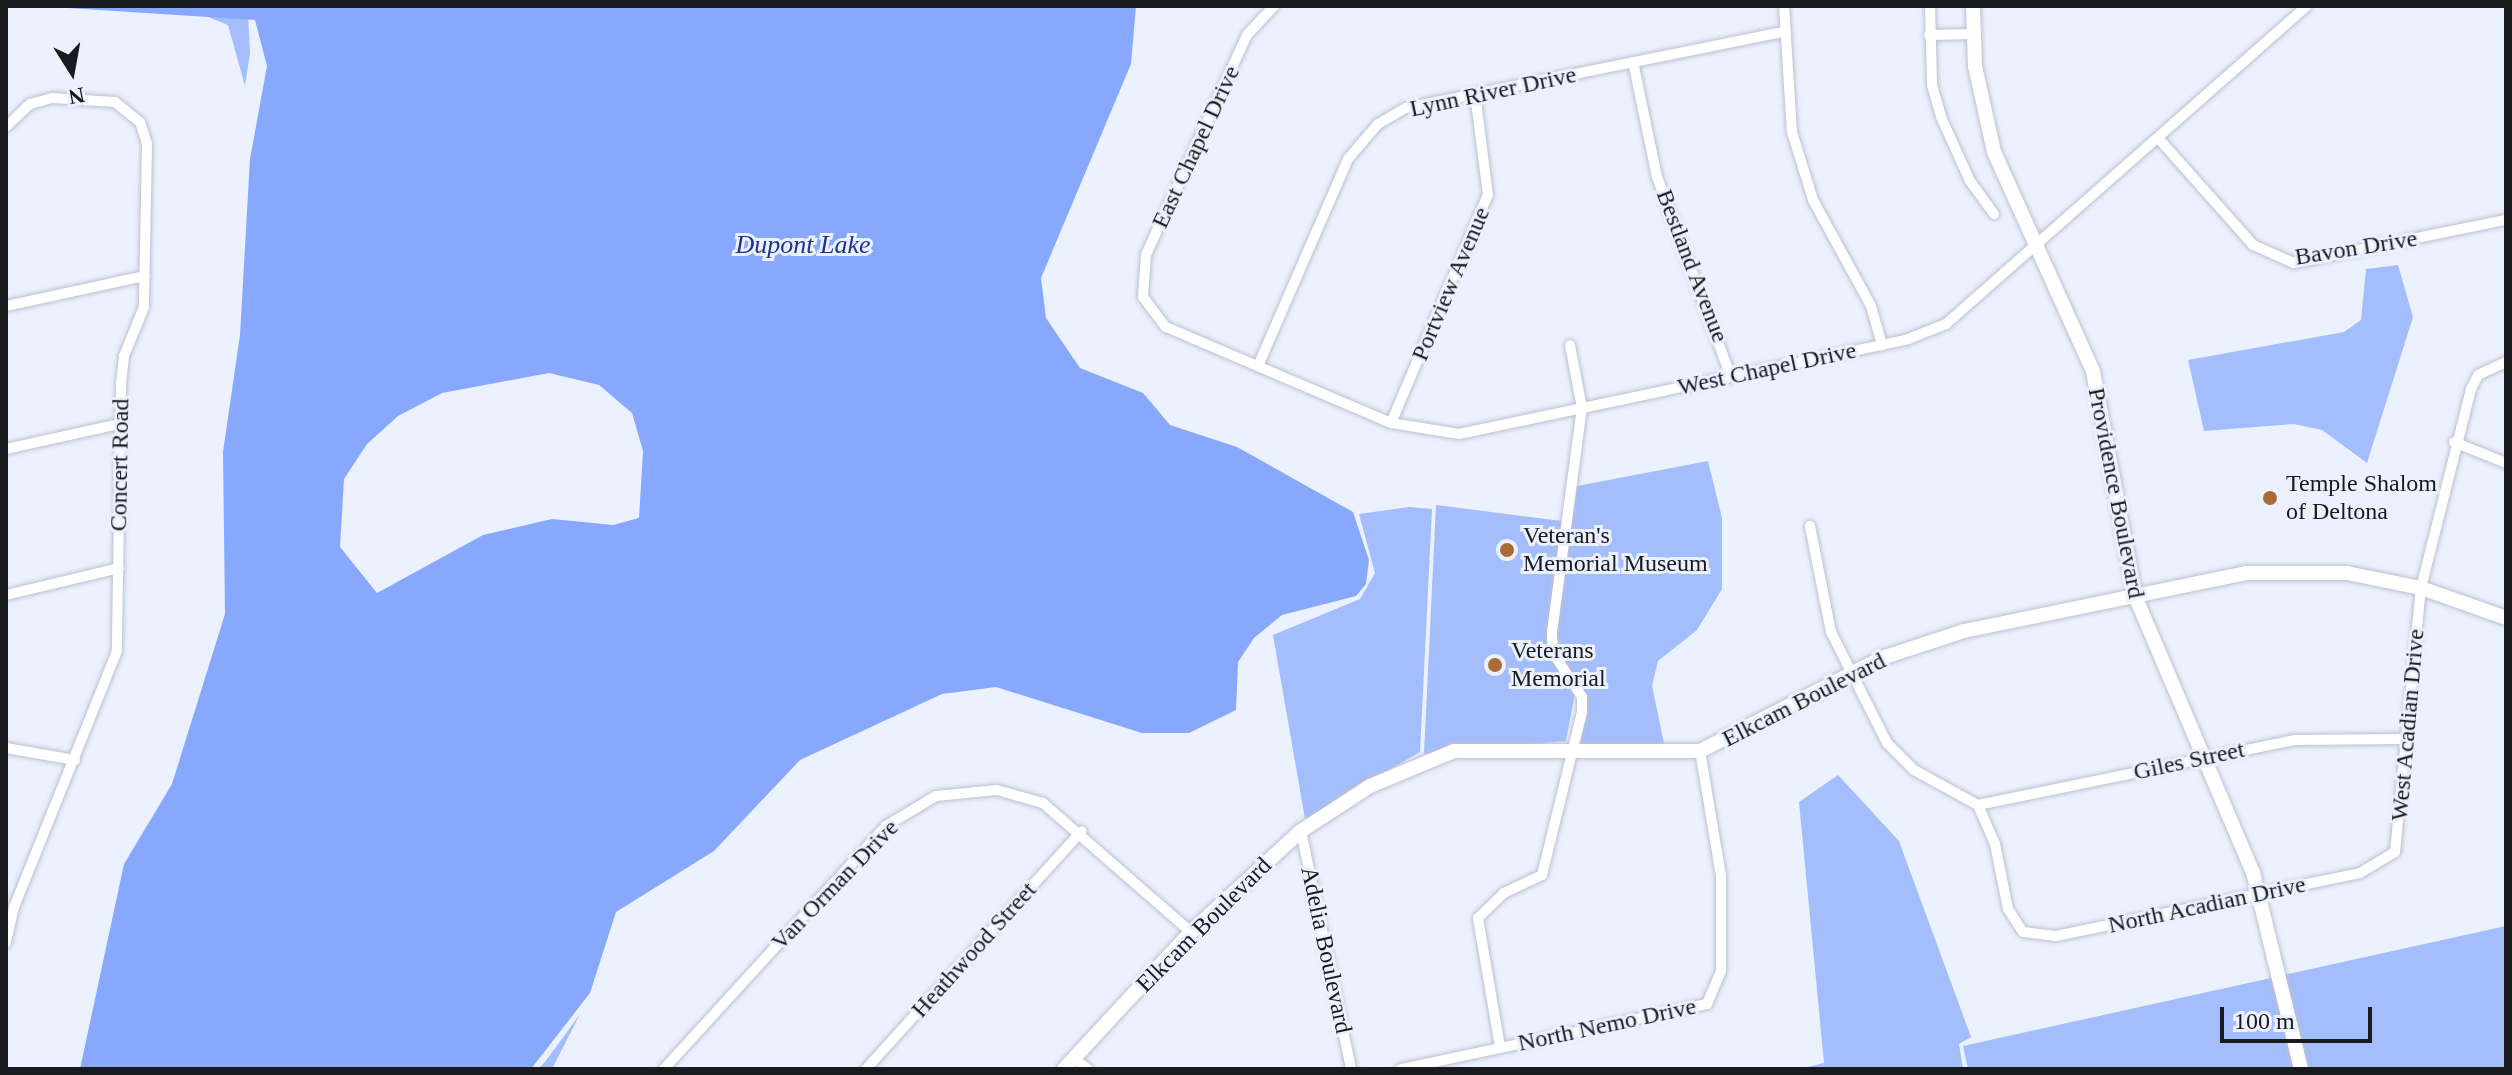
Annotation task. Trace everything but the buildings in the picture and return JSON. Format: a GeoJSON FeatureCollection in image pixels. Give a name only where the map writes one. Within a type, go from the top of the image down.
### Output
{"type":"FeatureCollection","features":[{"type":"Feature","properties":{"kind":"street","name":"East Chapel Drive"},"geometry":{"type":"LineString","coordinates":[[1143,297],[1146,255],[1247,35],[1274,6]]}},
{"type":"Feature","properties":{"kind":"street"},"geometry":{"type":"LineString","coordinates":[[1784,6],[1783,32],[1792,132],[1813,200],[1871,306],[1882,345]]}},
{"type":"Feature","properties":{"kind":"street"},"geometry":{"type":"LineString","coordinates":[[1930,6],[1929,35],[1941,117],[1994,214]]}},
{"type":"Feature","properties":{"kind":"street","name":"Providence Boulevard"},"geometry":{"type":"LineString","coordinates":[[1973,6],[1974,34],[1994,152],[2034,248],[2093,371],[2135,596],[2199,759],[2261,893],[2301,1069]]}},
{"type":"Feature","properties":{"kind":"street","name":"West Chapel Drive"},"geometry":{"type":"LineString","coordinates":[[1143,297],[1166,327],[1391,423],[1459,434],[1882,345],[1963,315],[2307,6]]}},
{"type":"Feature","properties":{"kind":"street","name":"Lynn River Drive"},"geometry":{"type":"LineString","coordinates":[[1258,366],[1359,142],[1406,108],[1783,32]]}},
{"type":"Feature","properties":{"kind":"street"},"geometry":{"type":"LineString","coordinates":[[1929,35],[1974,34]]}},
{"type":"Feature","properties":{"kind":"street","name":"Bestland Avenue"},"geometry":{"type":"LineString","coordinates":[[1633,62],[1657,177],[1731,377]]}},
{"type":"Feature","properties":{"kind":"street","name":"Portview Avenue"},"geometry":{"type":"LineString","coordinates":[[1391,423],[1488,195],[1475,94]]}},
{"type":"Feature","properties":{"kind":"street","name":"Concert Road"},"geometry":{"type":"LineString","coordinates":[[6,127],[30,104],[53,98],[115,102],[140,122],[147,144],[144,307],[124,356],[119,424],[117,651],[75,760],[10,906],[6,943]]}},
{"type":"Feature","properties":{"kind":"street","name":"Bavon Drive"},"geometry":{"type":"LineString","coordinates":[[2159,139],[2253,245],[2294,263],[2506,220]]}},
{"type":"Feature","properties":{"kind":"street"},"geometry":{"type":"LineString","coordinates":[[6,306],[145,276]]}},
{"type":"Feature","properties":{"kind":"street"},"geometry":{"type":"LineString","coordinates":[[1500,1047],[1478,918],[1504,893],[1542,875],[1567,751],[1582,697],[1553,653],[1552,632],[1582,408],[1570,345]]}},
{"type":"Feature","properties":{"kind":"street","name":"West Acadian Drive"},"geometry":{"type":"LineString","coordinates":[[2388,860],[2398,834],[2402,739],[2421,588],[2454,442],[2478,375],[2506,362]]}},
{"type":"Feature","properties":{"kind":"street"},"geometry":{"type":"LineString","coordinates":[[6,449],[119,424]]}},
{"type":"Feature","properties":{"kind":"street"},"geometry":{"type":"LineString","coordinates":[[2454,442],[2506,463]]}},
{"type":"Feature","properties":{"kind":"street"},"geometry":{"type":"LineString","coordinates":[[1810,526],[1821,603],[1887,743],[1914,770],[1978,805]]}},
{"type":"Feature","properties":{"kind":"street"},"geometry":{"type":"LineString","coordinates":[[6,595],[119,568]]}},
{"type":"Feature","properties":{"kind":"street","name":"Elkcam Boulevard"},"geometry":{"type":"LineString","coordinates":[[1069,1064],[1191,932],[1301,831],[1370,786],[1454,751],[1567,751],[1639,756],[1700,751],[1855,675],[1964,631],[2246,573],[2347,573],[2421,588],[2506,618]]}},
{"type":"Feature","properties":{"kind":"street","name":"Giles Street"},"geometry":{"type":"LineString","coordinates":[[1978,805],[2296,740],[2402,739]]}},
{"type":"Feature","properties":{"kind":"street"},"geometry":{"type":"LineString","coordinates":[[6,748],[75,760]]}},
{"type":"Feature","properties":{"kind":"street","name":"North Nemo Drive"},"geometry":{"type":"LineString","coordinates":[[1401,1069],[1692,1010],[1714,994],[1721,876],[1700,751]]}},
{"type":"Feature","properties":{"kind":"street","name":"Van Orman Drive"},"geometry":{"type":"LineString","coordinates":[[664,1069],[910,808],[965,790],[997,790],[1043,803],[1082,831],[1191,932]]}},
{"type":"Feature","properties":{"kind":"street","name":"North Acadian Drive"},"geometry":{"type":"LineString","coordinates":[[1978,805],[1995,844],[2008,909],[2023,932],[2056,936],[2261,893],[2388,860]]}},
{"type":"Feature","properties":{"kind":"street","name":"Heathwood Street"},"geometry":{"type":"LineString","coordinates":[[866,1069],[1082,831]]}},
{"type":"Feature","properties":{"kind":"street","name":"Adelia Boulevard"},"geometry":{"type":"LineString","coordinates":[[1301,831],[1351,1069]]}},
{"type":"Feature","properties":{"kind":"street"},"geometry":{"type":"LineString","coordinates":[[1069,1064],[1088,1069]]}},
{"type":"Feature","properties":{"kind":"shaded area"},"geometry":{"type":"Polygon","coordinates":[[[248,12],[250,53],[245,86],[228,25],[201,14],[248,12]]]}},
{"type":"Feature","properties":{"kind":"shaded area"},"geometry":{"type":"Polygon","coordinates":[[[2398,265],[2413,317],[2367,463],[2322,430],[2294,424],[2204,431],[2188,360],[2344,332],[2361,320],[2366,269],[2398,265]]]}},
{"type":"Feature","properties":{"kind":"shaded area"},"geometry":{"type":"Polygon","coordinates":[[[1708,461],[1722,518],[1722,589],[1697,630],[1658,661],[1652,686],[1665,748],[1576,746],[1587,697],[1558,651],[1557,632],[1577,486],[1708,461]]]}},
{"type":"Feature","properties":{"kind":"shaded area"},"geometry":{"type":"Polygon","coordinates":[[[1436,505],[1562,521],[1547,643],[1575,693],[1566,741],[1424,754],[1436,505]]]}},
{"type":"Feature","properties":{"kind":"shaded area"},"geometry":{"type":"Polygon","coordinates":[[[1409,507],[1432,509],[1420,752],[1305,819],[1273,635],[1360,599],[1375,573],[1359,514],[1409,507]]]}},
{"type":"Feature","properties":{"kind":"shaded area"},"geometry":{"type":"Polygon","coordinates":[[[1838,775],[1899,841],[1971,1037],[1959,1044],[1963,1069],[1800,1069],[1824,1063],[1799,802],[1838,775]]]}},
{"type":"Feature","properties":{"kind":"shaded area"},"geometry":{"type":"Polygon","coordinates":[[[2506,926],[2506,1069],[1968,1069],[1963,1046],[2506,926]]]}},
{"type":"Feature","properties":{"kind":"shaded area"},"geometry":{"type":"Polygon","coordinates":[[[580,1014],[552,1069],[538,1069],[545,1062],[580,1014]]]}},
{"type":"Feature","properties":{"kind":"water","name":"Dupont Lake"},"geometry":{"type":"Polygon","coordinates":[[[37,6],[1136,6],[1131,64],[1041,278],[1046,318],[1080,368],[1143,393],[1170,425],[1237,447],[1353,512],[1369,560],[1366,584],[1356,596],[1282,615],[1254,638],[1238,662],[1236,710],[1189,733],[1142,733],[996,687],[942,694],[800,760],[714,851],[616,912],[590,993],[531,1069],[80,1069],[124,864],[172,784],[225,614],[223,452],[240,335],[250,159],[267,66],[255,20],[37,6]],[[549,373],[442,393],[398,416],[367,444],[344,479],[340,547],[377,593],[483,535],[552,519],[613,525],[639,518],[643,451],[632,413],[599,385],[549,373]]]}},
{"type":"Feature","properties":{"kind":"place","name":"Temple Shalom of Deltona"},"geometry":{"type":"Point","coordinates":[2270,498]}},
{"type":"Feature","properties":{"kind":"place","name":"Veteran's Memorial Museum"},"geometry":{"type":"Point","coordinates":[1507,550]}},
{"type":"Feature","properties":{"kind":"place","name":"Veterans Memorial"},"geometry":{"type":"Point","coordinates":[1495,665]}}]}
